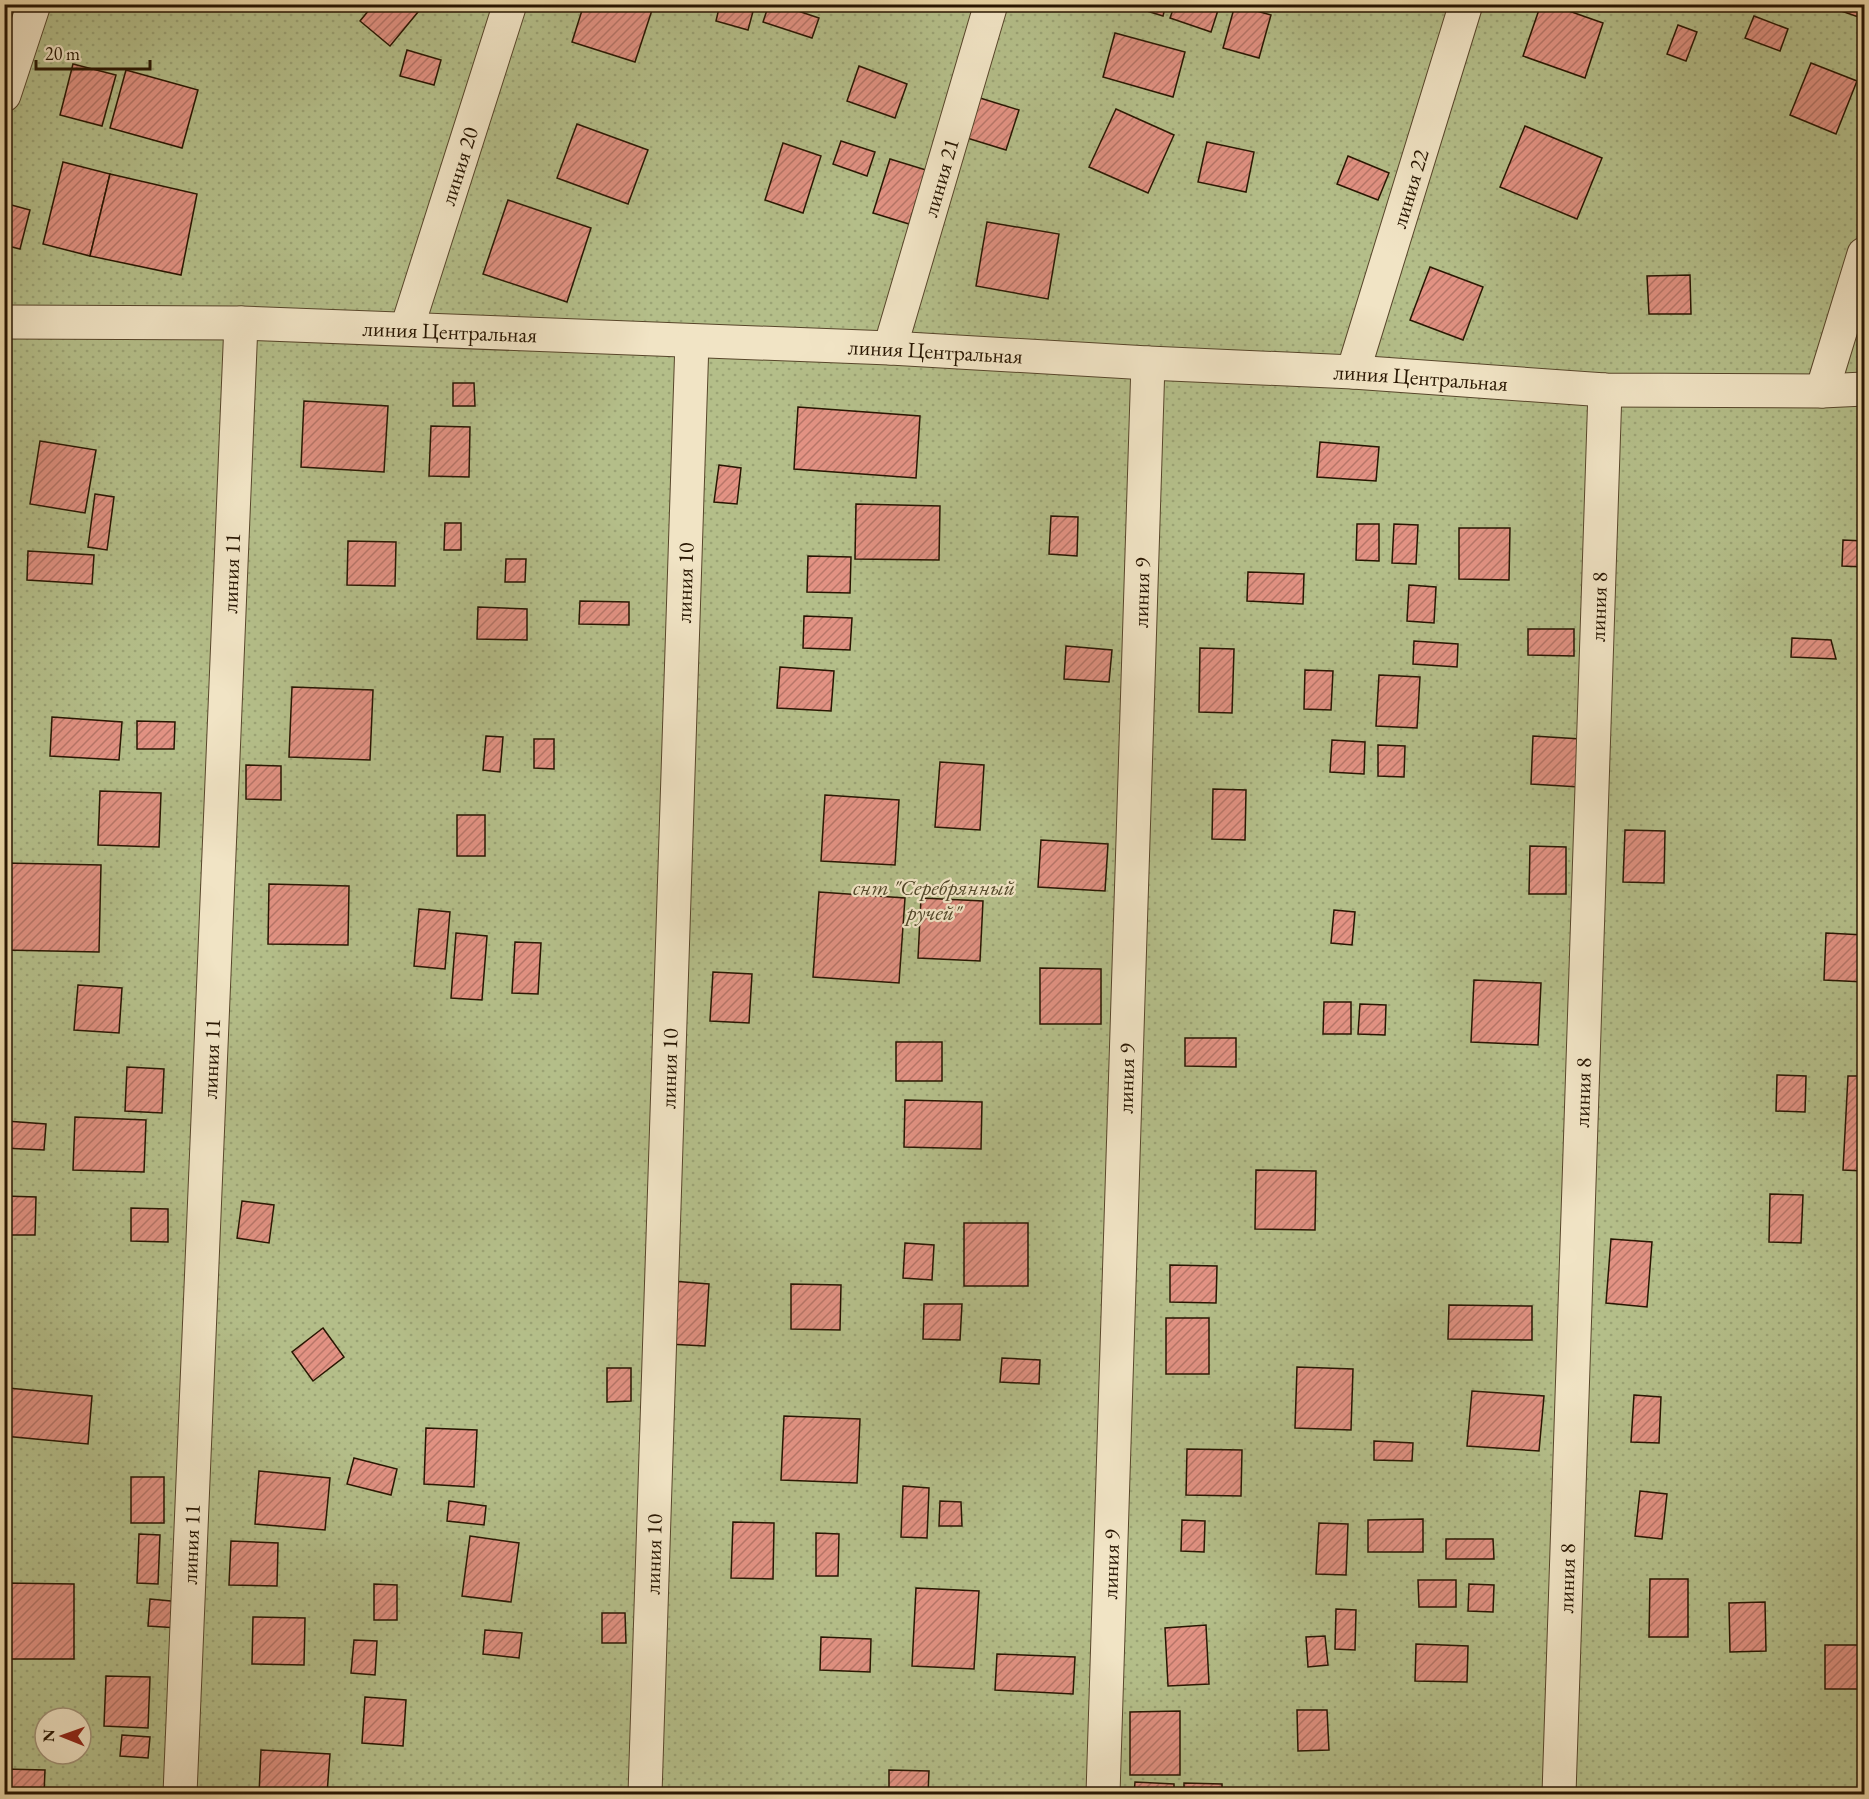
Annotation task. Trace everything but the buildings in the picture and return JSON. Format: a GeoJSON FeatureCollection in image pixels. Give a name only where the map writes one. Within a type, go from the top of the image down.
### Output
{"type":"FeatureCollection","features":[{"type":"Feature","properties":{"kind":"street"},"geometry":{"type":"LineString","coordinates":[[4,95],[34,4]]}},
{"type":"Feature","properties":{"kind":"street","name":"линия 20"},"geometry":{"type":"LineString","coordinates":[[407,328],[510,4]]}},
{"type":"Feature","properties":{"kind":"street","name":"линия 21"},"geometry":{"type":"LineString","coordinates":[[890,348],[991,4]]}},
{"type":"Feature","properties":{"kind":"street","name":"линия 22"},"geometry":{"type":"LineString","coordinates":[[1353,372],[1466,4]]}},
{"type":"Feature","properties":{"kind":"street"},"geometry":{"type":"LineString","coordinates":[[1822,391],[1864,254]]}},
{"type":"Feature","properties":{"kind":"street","name":"линия Центральная"},"geometry":{"type":"LineString","coordinates":[[4,322],[240,323],[890,348],[1353,372],[1605,390],[1822,391],[1864,389]]}},
{"type":"Feature","properties":{"kind":"street","name":"линия 11"},"geometry":{"type":"LineString","coordinates":[[180,1794],[240,323]]}},
{"type":"Feature","properties":{"kind":"street","name":"линия 10"},"geometry":{"type":"LineString","coordinates":[[645,1794],[692,341]]}},
{"type":"Feature","properties":{"kind":"street","name":"линия 9"},"geometry":{"type":"LineString","coordinates":[[1103,1794],[1148,363]]}},
{"type":"Feature","properties":{"kind":"street","name":"линия 8"},"geometry":{"type":"LineString","coordinates":[[1559,1794],[1605,390]]}},
{"type":"Feature","properties":{"kind":"green space","name":"снт \"Серебрянный ручей\""},"geometry":{"type":"Polygon","coordinates":[[[5,5],[1864,5],[1864,1794],[5,1794],[5,5]]]}}]}
